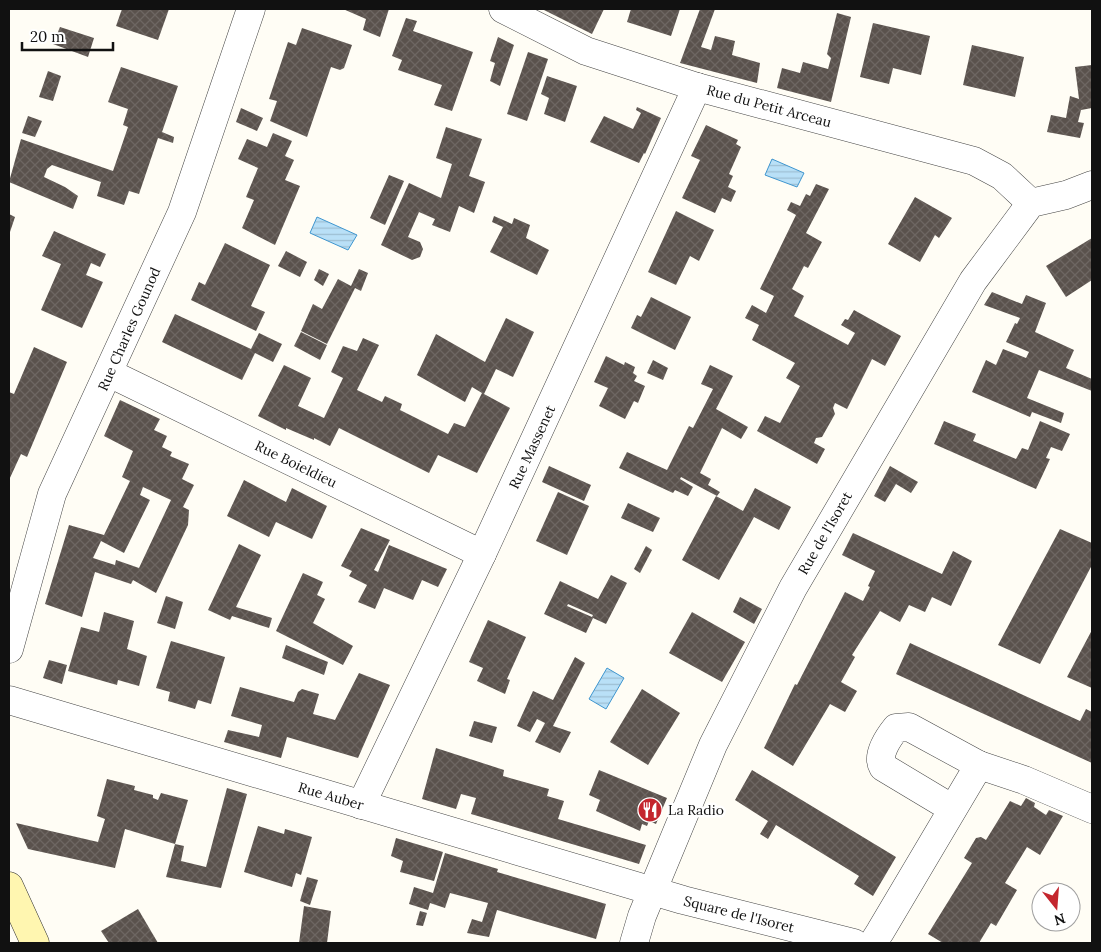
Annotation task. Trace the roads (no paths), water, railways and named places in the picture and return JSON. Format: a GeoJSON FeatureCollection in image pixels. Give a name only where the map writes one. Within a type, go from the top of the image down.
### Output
{"type":"FeatureCollection","features":[{"type":"Feature","properties":{"kind":"main road"},"geometry":{"type":"LineString","coordinates":[[11,897],[35,943]]}},
{"type":"Feature","properties":{"kind":"street","name":"Rue Charles Gounod"},"geometry":{"type":"LineString","coordinates":[[9,649],[52,494],[182,212],[251,9]]}},
{"type":"Feature","properties":{"kind":"street","name":"Rue du Petit Arceau"},"geometry":{"type":"LineString","coordinates":[[504,9],[586,51],[696,86],[974,161],[1002,176],[1031,203]]}},
{"type":"Feature","properties":{"kind":"street","name":"Rue Massenet"},"geometry":{"type":"LineString","coordinates":[[362,805],[482,554],[696,86]]}},
{"type":"Feature","properties":{"kind":"street"},"geometry":{"type":"LineString","coordinates":[[1031,203],[1066,195],[1092,185]]}},
{"type":"Feature","properties":{"kind":"street","name":"Rue de l'Isoret"},"geometry":{"type":"LineString","coordinates":[[634,943],[642,916],[713,745],[793,588],[973,281],[1031,203]]}},
{"type":"Feature","properties":{"kind":"street","name":"Rue Boieldieu"},"geometry":{"type":"LineString","coordinates":[[109,373],[482,554]]}},
{"type":"Feature","properties":{"kind":"street","name":"Rue Auber"},"geometry":{"type":"LineString","coordinates":[[9,700],[653,891]]}},
{"type":"Feature","properties":{"kind":"street"},"geometry":{"type":"LineString","coordinates":[[953,809],[883,767],[880,757],[893,732],[900,727],[909,727],[979,765],[1024,780],[1092,809]]}},
{"type":"Feature","properties":{"kind":"street"},"geometry":{"type":"LineString","coordinates":[[873,943],[979,765]]}},
{"type":"Feature","properties":{"kind":"street","name":"Square de l'Isoret"},"geometry":{"type":"LineString","coordinates":[[653,891],[854,943]]}},
{"type":"Feature","properties":{"kind":"water"},"geometry":{"type":"Polygon","coordinates":[[[772,159],[804,173],[797,187],[765,175],[772,159]]]}},
{"type":"Feature","properties":{"kind":"water"},"geometry":{"type":"Polygon","coordinates":[[[317,217],[357,235],[348,250],[310,233],[317,217]]]}},
{"type":"Feature","properties":{"kind":"water"},"geometry":{"type":"Polygon","coordinates":[[[607,668],[624,678],[606,709],[589,699],[607,668]]]}},
{"type":"Feature","properties":{"kind":"place","name":"La Radio"},"geometry":{"type":"Point","coordinates":[650,810]}}]}
